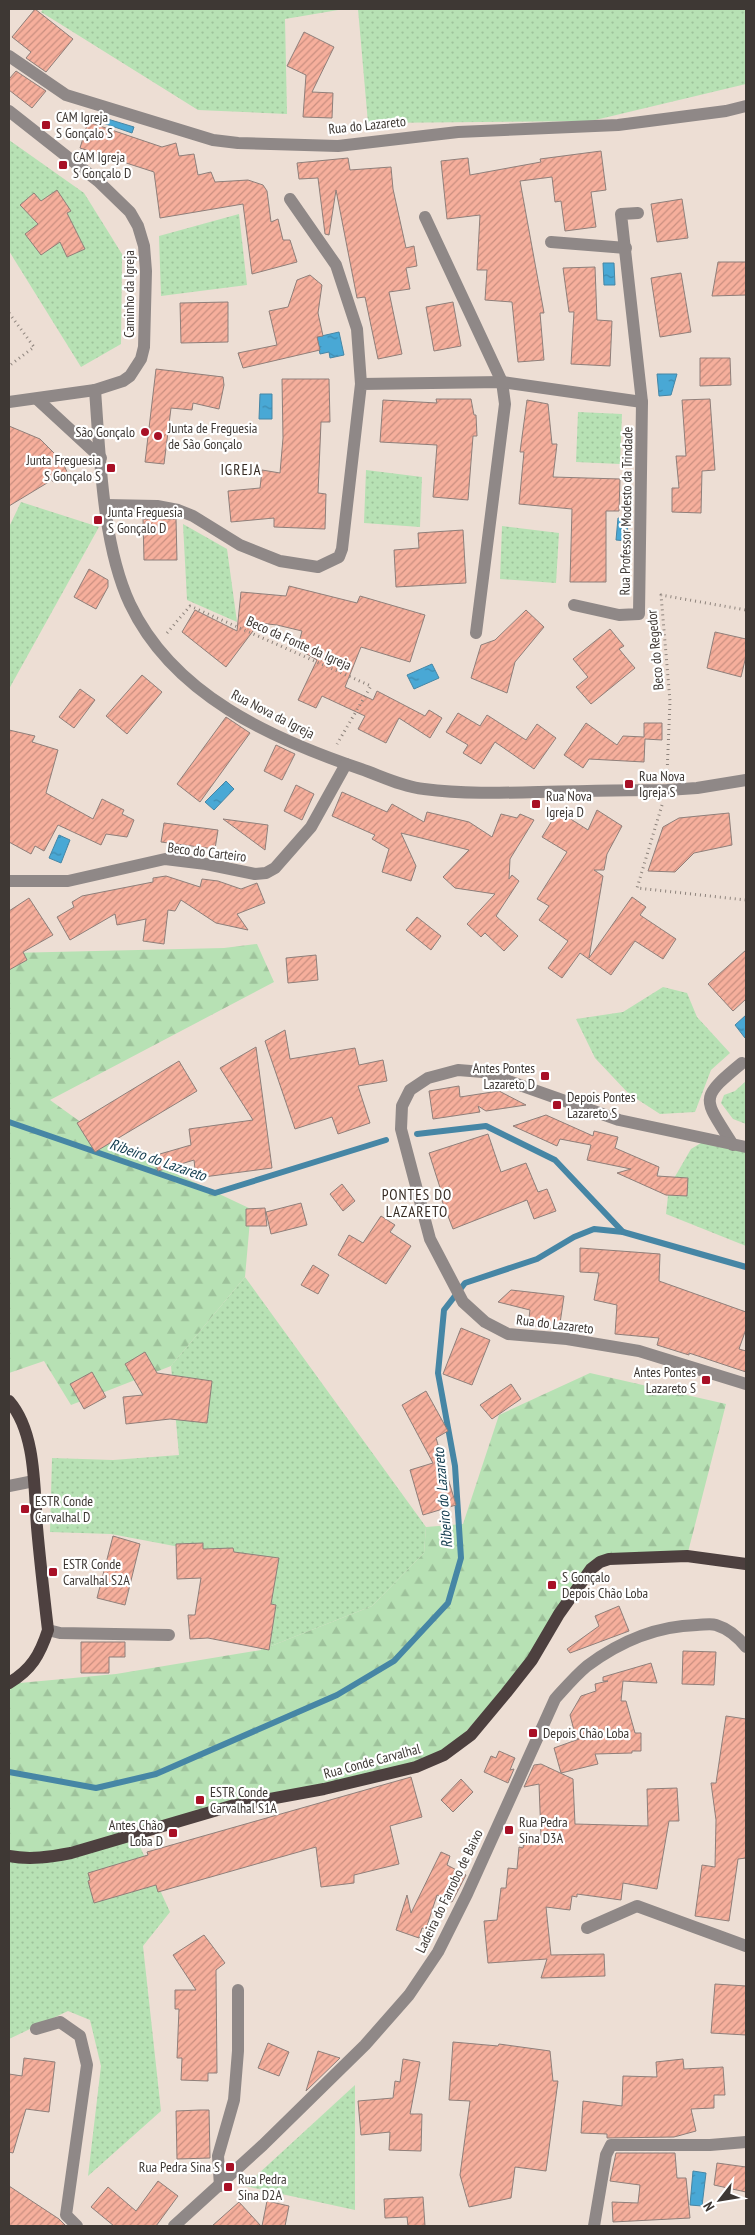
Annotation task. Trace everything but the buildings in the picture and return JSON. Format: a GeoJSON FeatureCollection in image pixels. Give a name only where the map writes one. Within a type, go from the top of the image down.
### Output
{"type":"FeatureCollection","features":[{"type":"Feature","properties":{"kind":"main road"},"geometry":{"type":"LineString","coordinates":[[9,1400],[14,1406],[28,1442],[34,1481],[48,1630],[42,1649],[33,1665],[9,1683]]}},
{"type":"Feature","properties":{"kind":"main road","name":"Rua Conde Carvalhal"},"geometry":{"type":"LineString","coordinates":[[9,1856],[46,1858],[71,1853],[231,1806],[324,1790],[416,1767],[444,1755],[471,1735],[532,1660],[558,1614],[591,1569],[600,1562],[687,1556],[746,1564]]}},
{"type":"Feature","properties":{"kind":"street","name":"Rua do Lazareto"},"geometry":{"type":"LineString","coordinates":[[9,56],[66,95],[212,140],[238,143],[338,146],[458,132],[618,125],[726,112],[746,106]]}},
{"type":"Feature","properties":{"kind":"street","name":"Caminho da Igreja"},"geometry":{"type":"LineString","coordinates":[[9,111],[117,197],[130,212],[138,226],[144,246],[146,271],[144,347],[141,359],[130,376],[123,381],[95,390]]}},
{"type":"Feature","properties":{"kind":"street"},"geometry":{"type":"LineString","coordinates":[[105,505],[157,506],[178,510],[193,516],[240,545],[280,561],[318,567],[330,563],[339,557],[342,550],[361,384],[357,329],[336,265],[290,199]]}},
{"type":"Feature","properties":{"kind":"street","name":"Rua Professor Modesto da Trindade"},"geometry":{"type":"LineString","coordinates":[[574,605],[619,615],[639,614],[642,402],[621,214],[638,213]]}},
{"type":"Feature","properties":{"kind":"street"},"geometry":{"type":"LineString","coordinates":[[425,217],[502,382],[504,404],[476,633]]}},
{"type":"Feature","properties":{"kind":"street"},"geometry":{"type":"LineString","coordinates":[[551,242],[626,248]]}},
{"type":"Feature","properties":{"kind":"street"},"geometry":{"type":"LineString","coordinates":[[361,384],[502,382],[642,402]]}},
{"type":"Feature","properties":{"kind":"street"},"geometry":{"type":"LineString","coordinates":[[9,402],[95,390]]}},
{"type":"Feature","properties":{"kind":"street","name":"Rua Nova da Igreja"},"geometry":{"type":"LineString","coordinates":[[95,390],[105,505],[116,564],[130,604],[156,645],[176,668],[213,700],[246,720],[287,741],[329,758],[421,789],[460,792],[666,790],[697,788],[746,780]]}},
{"type":"Feature","properties":{"kind":"street"},"geometry":{"type":"LineString","coordinates":[[37,399],[100,458]]}},
{"type":"Feature","properties":{"kind":"street","name":"Beco do Carteiro"},"geometry":{"type":"LineString","coordinates":[[9,881],[68,881],[165,859],[206,864],[256,874],[266,873],[275,868],[311,827],[346,764]]}},
{"type":"Feature","properties":{"kind":"street"},"geometry":{"type":"LineString","coordinates":[[733,1145],[712,1112],[709,1100],[712,1090],[742,1063]]}},
{"type":"Feature","properties":{"kind":"street","name":"Rua do Lazareto"},"geometry":{"type":"LineString","coordinates":[[746,1147],[619,1120],[483,1072],[458,1070],[428,1078],[410,1090],[402,1106],[401,1129],[430,1239],[463,1302],[485,1322],[508,1334],[567,1340],[639,1351],[746,1384]]}},
{"type":"Feature","properties":{"kind":"street"},"geometry":{"type":"LineString","coordinates":[[9,1486],[34,1481]]}},
{"type":"Feature","properties":{"kind":"street","name":"Ladeira do Farrobo de Baixo"},"geometry":{"type":"LineString","coordinates":[[184,2223],[365,2045],[414,1988],[438,1952],[467,1894],[555,1700],[570,1681],[608,1652],[631,1640],[661,1629],[714,1624],[737,1636],[746,1647]]}},
{"type":"Feature","properties":{"kind":"street"},"geometry":{"type":"LineString","coordinates":[[48,1630],[60,1633],[169,1635]]}},
{"type":"Feature","properties":{"kind":"street"},"geometry":{"type":"LineString","coordinates":[[587,1928],[637,1906],[746,1946]]}},
{"type":"Feature","properties":{"kind":"street"},"geometry":{"type":"LineString","coordinates":[[220,2186],[218,2156],[234,2100],[238,2051],[238,1990]]}},
{"type":"Feature","properties":{"kind":"street"},"geometry":{"type":"LineString","coordinates":[[36,2029],[60,2022],[80,2036],[86,2065],[66,2215],[77,2226]]}},
{"type":"Feature","properties":{"kind":"street"},"geometry":{"type":"LineString","coordinates":[[594,2226],[606,2154],[611,2146],[746,2142]]}},
{"type":"Feature","properties":{"kind":"path"},"geometry":{"type":"LineString","coordinates":[[9,313],[34,347],[9,366]]}},
{"type":"Feature","properties":{"kind":"path","name":"Beco do Regedor"},"geometry":{"type":"LineString","coordinates":[[666,790],[670,701],[661,595],[746,610]]}},
{"type":"Feature","properties":{"kind":"path","name":"Beco da Fonte da Igreja"},"geometry":{"type":"LineString","coordinates":[[156,645],[190,606],[371,686],[329,758]]}},
{"type":"Feature","properties":{"kind":"path"},"geometry":{"type":"LineString","coordinates":[[666,790],[637,888],[746,900]]}},
{"type":"Feature","properties":{"kind":"green space"},"geometry":{"type":"Polygon","coordinates":[[[43,9],[344,9],[285,19],[287,114],[198,110],[41,12],[43,9]]]}},
{"type":"Feature","properties":{"kind":"green space"},"geometry":{"type":"Polygon","coordinates":[[[358,9],[746,9],[746,84],[591,121],[368,123],[358,9]]]}},
{"type":"Feature","properties":{"kind":"green space"},"geometry":{"type":"Polygon","coordinates":[[[9,140],[84,193],[122,254],[121,344],[81,367],[9,251],[9,140]]]}},
{"type":"Feature","properties":{"kind":"green space"},"geometry":{"type":"Polygon","coordinates":[[[239,214],[247,285],[161,296],[159,236],[239,214]]]}},
{"type":"Feature","properties":{"kind":"green space"},"geometry":{"type":"Polygon","coordinates":[[[578,412],[622,414],[620,464],[576,462],[578,412]]]}},
{"type":"Feature","properties":{"kind":"green space"},"geometry":{"type":"Polygon","coordinates":[[[366,470],[422,477],[420,527],[364,523],[366,470]]]}},
{"type":"Feature","properties":{"kind":"green space"},"geometry":{"type":"Polygon","coordinates":[[[21,502],[99,527],[9,689],[9,527],[21,502]]]}},
{"type":"Feature","properties":{"kind":"green space"},"geometry":{"type":"Polygon","coordinates":[[[183,524],[227,549],[237,622],[187,600],[183,524]]]}},
{"type":"Feature","properties":{"kind":"green space"},"geometry":{"type":"Polygon","coordinates":[[[502,526],[559,533],[556,583],[500,579],[502,526]]]}},
{"type":"Feature","properties":{"kind":"green space"},"geometry":{"type":"Polygon","coordinates":[[[257,944],[274,982],[50,1100],[107,1141],[251,1209],[245,1277],[171,1366],[71,1405],[44,1361],[9,1373],[9,953],[224,948],[257,944]]]}},
{"type":"Feature","properties":{"kind":"green space"},"geometry":{"type":"Polygon","coordinates":[[[663,987],[687,993],[697,1017],[730,1053],[711,1070],[695,1112],[660,1114],[629,1094],[595,1058],[576,1019],[623,1012],[663,987]]]}},
{"type":"Feature","properties":{"kind":"green space"},"geometry":{"type":"Polygon","coordinates":[[[746,1081],[746,1124],[733,1119],[721,1103],[724,1095],[735,1091],[746,1081]]]}},
{"type":"Feature","properties":{"kind":"green space"},"geometry":{"type":"Polygon","coordinates":[[[706,1140],[746,1145],[746,1246],[666,1214],[669,1187],[691,1149],[706,1140]]]}},
{"type":"Feature","properties":{"kind":"green space"},"geometry":{"type":"Polygon","coordinates":[[[245,1277],[426,1527],[424,1553],[372,1606],[261,1650],[274,1565],[111,1534],[50,1532],[52,1458],[113,1460],[179,1455],[171,1366],[245,1277]]]}},
{"type":"Feature","properties":{"kind":"green space"},"geometry":{"type":"Polygon","coordinates":[[[590,1373],[726,1404],[687,1556],[600,1562],[532,1660],[444,1755],[231,1806],[71,1853],[9,1856],[9,1684],[116,1674],[261,1650],[372,1606],[424,1553],[426,1527],[463,1524],[499,1415],[590,1373]]]}},
{"type":"Feature","properties":{"kind":"green space"},"geometry":{"type":"Polygon","coordinates":[[[137,1840],[170,1912],[143,1946],[161,2111],[88,2176],[101,2066],[90,2020],[68,2011],[9,2039],[9,1858],[137,1840]]]}},
{"type":"Feature","properties":{"kind":"green space"},"geometry":{"type":"Polygon","coordinates":[[[355,2085],[355,2210],[245,2186],[355,2085]]]}},
{"type":"Feature","properties":{"kind":"water"},"geometry":{"type":"Polygon","coordinates":[[[101,117],[134,127],[132,133],[100,122],[101,117]]]}},
{"type":"Feature","properties":{"kind":"water"},"geometry":{"type":"Polygon","coordinates":[[[603,263],[614,263],[615,285],[604,285],[603,263]]]}},
{"type":"Feature","properties":{"kind":"water"},"geometry":{"type":"Polygon","coordinates":[[[339,332],[344,355],[330,358],[329,352],[320,354],[317,337],[339,332]]]}},
{"type":"Feature","properties":{"kind":"water"},"geometry":{"type":"Polygon","coordinates":[[[657,374],[677,374],[671,395],[659,396],[657,374]]]}},
{"type":"Feature","properties":{"kind":"water"},"geometry":{"type":"Polygon","coordinates":[[[260,394],[272,394],[272,419],[259,419],[260,394]]]}},
{"type":"Feature","properties":{"kind":"water"},"geometry":{"type":"Polygon","coordinates":[[[618,518],[628,520],[627,541],[616,540],[618,518]]]}},
{"type":"Feature","properties":{"kind":"water"},"geometry":{"type":"Polygon","coordinates":[[[432,664],[439,678],[414,689],[407,675],[432,664]]]}},
{"type":"Feature","properties":{"kind":"water"},"geometry":{"type":"Polygon","coordinates":[[[226,781],[234,789],[214,810],[205,802],[226,781]]]}},
{"type":"Feature","properties":{"kind":"water"},"geometry":{"type":"Polygon","coordinates":[[[59,835],[70,840],[61,863],[49,858],[59,835]]]}},
{"type":"Feature","properties":{"kind":"water"},"geometry":{"type":"Polygon","coordinates":[[[746,1015],[746,1037],[745,1038],[735,1025],[746,1015]]]}},
{"type":"Feature","properties":{"kind":"water"},"geometry":{"type":"Polygon","coordinates":[[[693,2171],[706,2173],[702,2206],[690,2205],[693,2171]]]}},
{"type":"Feature","properties":{"kind":"waterway","name":"Ribeiro do Lazareto"},"geometry":{"type":"LineString","coordinates":[[9,1122],[215,1193],[386,1140]]}},
{"type":"Feature","properties":{"kind":"waterway","name":"Ribeiro do Lazareto"},"geometry":{"type":"LineString","coordinates":[[417,1134],[486,1126],[555,1160],[623,1232],[746,1267]]}},
{"type":"Feature","properties":{"kind":"waterway","name":"Ribeiro do Lazareto"},"geometry":{"type":"LineString","coordinates":[[9,1772],[96,1788],[156,1774],[337,1695],[394,1661],[448,1603],[461,1558],[455,1466],[438,1373],[444,1310],[465,1283],[537,1259],[574,1237],[594,1229],[623,1232]]}},
{"type":"Feature","properties":{"kind":"place","name":"CAM Igreja S Gonçalo S"},"geometry":{"type":"Point","coordinates":[46,125]}},
{"type":"Feature","properties":{"kind":"place","name":"CAM Igreja S Gonçalo D"},"geometry":{"type":"Point","coordinates":[63,165]}},
{"type":"Feature","properties":{"kind":"place","name":"São Gonçalo"},"geometry":{"type":"Point","coordinates":[145,432]}},
{"type":"Feature","properties":{"kind":"place","name":"Junta de Freguesia de São Gonçalo"},"geometry":{"type":"Point","coordinates":[158,436]}},
{"type":"Feature","properties":{"kind":"place","name":"Junta Freguesia S Gonçalo S"},"geometry":{"type":"Point","coordinates":[111,468]}},
{"type":"Feature","properties":{"kind":"place","name":"Junta Freguesia S Gonçalo D"},"geometry":{"type":"Point","coordinates":[98,520]}},
{"type":"Feature","properties":{"kind":"place","name":"Rua Nova Igreja S"},"geometry":{"type":"Point","coordinates":[629,784]}},
{"type":"Feature","properties":{"kind":"place","name":"Rua Nova Igreja D"},"geometry":{"type":"Point","coordinates":[536,804]}},
{"type":"Feature","properties":{"kind":"place","name":"Antes Pontes Lazareto D"},"geometry":{"type":"Point","coordinates":[545,1076]}},
{"type":"Feature","properties":{"kind":"place","name":"Depois Pontes Lazareto S"},"geometry":{"type":"Point","coordinates":[557,1105]}},
{"type":"Feature","properties":{"kind":"place","name":"Antes Pontes Lazareto S"},"geometry":{"type":"Point","coordinates":[706,1380]}},
{"type":"Feature","properties":{"kind":"place","name":"ESTR Conde Carvalhal D"},"geometry":{"type":"Point","coordinates":[25,1509]}},
{"type":"Feature","properties":{"kind":"place","name":"ESTR Conde Carvalhal S2A"},"geometry":{"type":"Point","coordinates":[53,1572]}},
{"type":"Feature","properties":{"kind":"place","name":"S Gonçalo Depois Chão Loba"},"geometry":{"type":"Point","coordinates":[552,1585]}},
{"type":"Feature","properties":{"kind":"place","name":"Depois Chão Loba"},"geometry":{"type":"Point","coordinates":[533,1733]}},
{"type":"Feature","properties":{"kind":"place","name":"ESTR Conde Carvalhal S1A"},"geometry":{"type":"Point","coordinates":[200,1800]}},
{"type":"Feature","properties":{"kind":"place","name":"Rua Pedra Sina D3A"},"geometry":{"type":"Point","coordinates":[509,1830]}},
{"type":"Feature","properties":{"kind":"place","name":"Antes Chão Loba D"},"geometry":{"type":"Point","coordinates":[173,1833]}},
{"type":"Feature","properties":{"kind":"place","name":"Rua Pedra Sina S"},"geometry":{"type":"Point","coordinates":[230,2167]}},
{"type":"Feature","properties":{"kind":"place","name":"Rua Pedra Sina D2A"},"geometry":{"type":"Point","coordinates":[228,2187]}},
{"type":"Feature","properties":{"kind":"district","name":"IGREJA"},"geometry":{"type":"Point","coordinates":[241,470]}},
{"type":"Feature","properties":{"kind":"district","name":"PONTES DO LAZARETO"},"geometry":{"type":"Point","coordinates":[417,1204]}}]}
